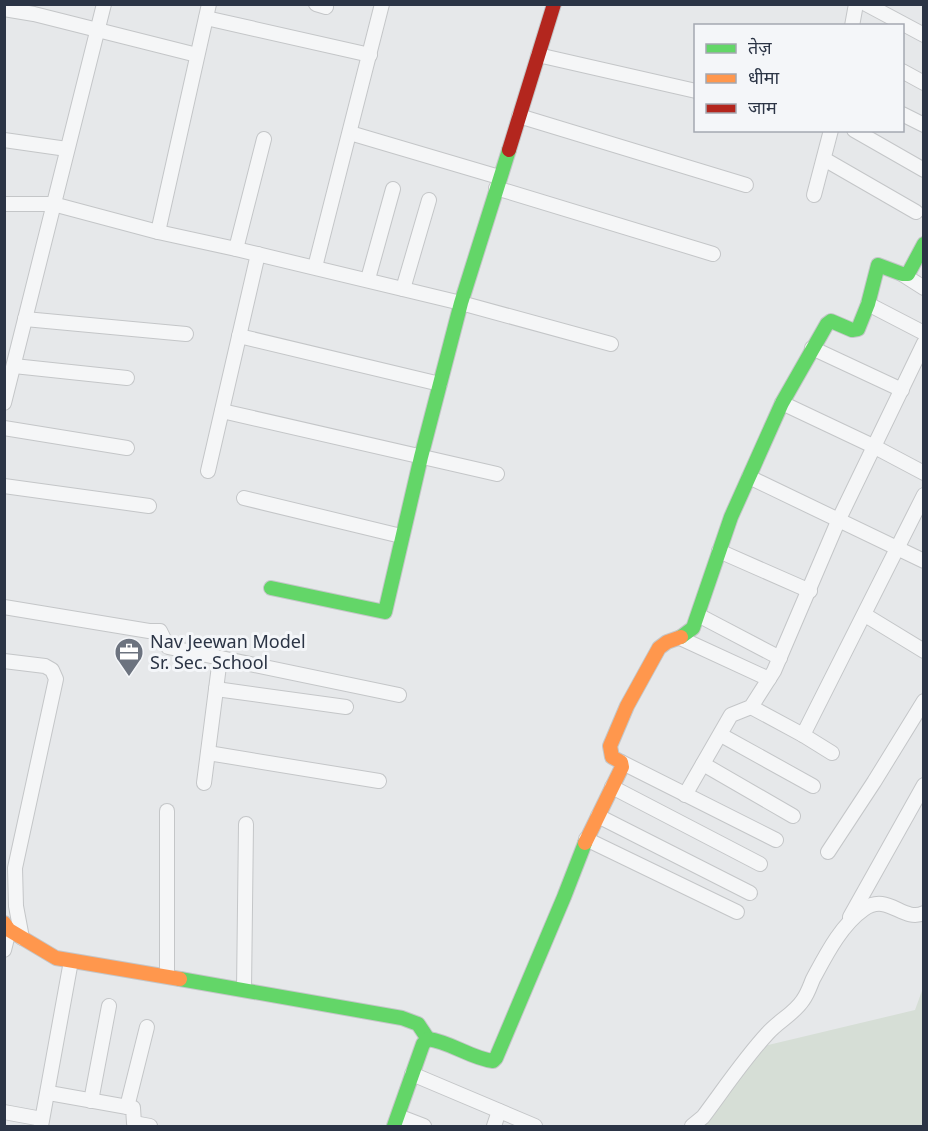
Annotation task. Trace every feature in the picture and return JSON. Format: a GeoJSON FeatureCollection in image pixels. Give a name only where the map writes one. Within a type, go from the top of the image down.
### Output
{"type":"FeatureCollection","features":[{"type":"Feature","properties":{"kind":"street"},"geometry":{"type":"LineString","coordinates":[[4,403],[104,4]]}},
{"type":"Feature","properties":{"kind":"street"},"geometry":{"type":"LineString","coordinates":[[315,267],[382,4]]}},
{"type":"Feature","properties":{"kind":"street"},"geometry":{"type":"LineString","coordinates":[[271,588],[385,612],[401,537],[461,303],[554,4]]}},
{"type":"Feature","properties":{"kind":"street"},"geometry":{"type":"LineString","coordinates":[[852,24],[856,4]]}},
{"type":"Feature","properties":{"kind":"street"},"geometry":{"type":"LineString","coordinates":[[866,4],[903,24]]}},
{"type":"Feature","properties":{"kind":"street"},"geometry":{"type":"LineString","coordinates":[[4,9],[34,14],[197,55]]}},
{"type":"Feature","properties":{"kind":"street"},"geometry":{"type":"LineString","coordinates":[[158,232],[207,11],[370,55]]}},
{"type":"Feature","properties":{"kind":"street"},"geometry":{"type":"LineString","coordinates":[[904,24],[924,35]]}},
{"type":"Feature","properties":{"kind":"street"},"geometry":{"type":"LineString","coordinates":[[538,55],[694,91]]}},
{"type":"Feature","properties":{"kind":"street"},"geometry":{"type":"LineString","coordinates":[[904,72],[924,83]]}},
{"type":"Feature","properties":{"kind":"street"},"geometry":{"type":"LineString","coordinates":[[904,115],[924,125]]}},
{"type":"Feature","properties":{"kind":"street"},"geometry":{"type":"LineString","coordinates":[[519,116],[746,185]]}},
{"type":"Feature","properties":{"kind":"street"},"geometry":{"type":"LineString","coordinates":[[814,195],[831,132]]}},
{"type":"Feature","properties":{"kind":"street"},"geometry":{"type":"LineString","coordinates":[[858,132],[924,170]]}},
{"type":"Feature","properties":{"kind":"street"},"geometry":{"type":"LineString","coordinates":[[350,133],[713,254]]}},
{"type":"Feature","properties":{"kind":"street"},"geometry":{"type":"LineString","coordinates":[[236,249],[264,139]]}},
{"type":"Feature","properties":{"kind":"street"},"geometry":{"type":"LineString","coordinates":[[4,140],[67,149]]}},
{"type":"Feature","properties":{"kind":"street"},"geometry":{"type":"LineString","coordinates":[[824,159],[916,212]]}},
{"type":"Feature","properties":{"kind":"street"},"geometry":{"type":"LineString","coordinates":[[368,279],[393,189]]}},
{"type":"Feature","properties":{"kind":"street"},"geometry":{"type":"LineString","coordinates":[[403,289],[429,200]]}},
{"type":"Feature","properties":{"kind":"street"},"geometry":{"type":"LineString","coordinates":[[4,204],[53,204],[158,232],[368,279],[611,344]]}},
{"type":"Feature","properties":{"kind":"street"},"geometry":{"type":"LineString","coordinates":[[902,274],[908,274],[924,244]]}},
{"type":"Feature","properties":{"kind":"street"},"geometry":{"type":"LineString","coordinates":[[208,471],[258,254]]}},
{"type":"Feature","properties":{"kind":"street"},"geometry":{"type":"LineString","coordinates":[[776,840],[612,757],[610,746],[627,706],[659,648],[664,642],[680,638],[693,628],[731,517],[782,403],[812,348],[831,321],[852,330],[858,329],[868,304],[878,265],[902,274],[924,288]]}},
{"type":"Feature","properties":{"kind":"street"},"geometry":{"type":"LineString","coordinates":[[868,304],[924,333]]}},
{"type":"Feature","properties":{"kind":"street"},"geometry":{"type":"LineString","coordinates":[[25,319],[186,334]]}},
{"type":"Feature","properties":{"kind":"street"},"geometry":{"type":"LineString","coordinates":[[239,336],[440,384]]}},
{"type":"Feature","properties":{"kind":"street"},"geometry":{"type":"LineString","coordinates":[[685,795],[731,715],[751,707],[780,658],[839,519],[924,343]]}},
{"type":"Feature","properties":{"kind":"street"},"geometry":{"type":"LineString","coordinates":[[812,348],[902,390]]}},
{"type":"Feature","properties":{"kind":"street"},"geometry":{"type":"LineString","coordinates":[[14,366],[127,378]]}},
{"type":"Feature","properties":{"kind":"street"},"geometry":{"type":"LineString","coordinates":[[782,403],[924,473]]}},
{"type":"Feature","properties":{"kind":"street"},"geometry":{"type":"LineString","coordinates":[[222,411],[497,474]]}},
{"type":"Feature","properties":{"kind":"street"},"geometry":{"type":"LineString","coordinates":[[4,428],[127,448]]}},
{"type":"Feature","properties":{"kind":"street"},"geometry":{"type":"LineString","coordinates":[[749,477],[924,561]]}},
{"type":"Feature","properties":{"kind":"street"},"geometry":{"type":"LineString","coordinates":[[4,486],[148,506]]}},
{"type":"Feature","properties":{"kind":"street"},"geometry":{"type":"LineString","coordinates":[[803,735],[924,495]]}},
{"type":"Feature","properties":{"kind":"street"},"geometry":{"type":"LineString","coordinates":[[244,498],[401,537]]}},
{"type":"Feature","properties":{"kind":"street"},"geometry":{"type":"LineString","coordinates":[[719,551],[810,591]]}},
{"type":"Feature","properties":{"kind":"street"},"geometry":{"type":"LineString","coordinates":[[4,607],[148,631],[160,631],[168,647],[399,695]]}},
{"type":"Feature","properties":{"kind":"street"},"geometry":{"type":"LineString","coordinates":[[698,615],[780,658]]}},
{"type":"Feature","properties":{"kind":"street"},"geometry":{"type":"LineString","coordinates":[[865,615],[924,651]]}},
{"type":"Feature","properties":{"kind":"street"},"geometry":{"type":"LineString","coordinates":[[680,638],[768,680]]}},
{"type":"Feature","properties":{"kind":"street"},"geometry":{"type":"LineString","coordinates":[[204,783],[220,658]]}},
{"type":"Feature","properties":{"kind":"street"},"geometry":{"type":"LineString","coordinates":[[4,661],[45,666],[52,670],[56,679],[15,868],[16,906],[22,938]]}},
{"type":"Feature","properties":{"kind":"street"},"geometry":{"type":"LineString","coordinates":[[216,689],[346,707]]}},
{"type":"Feature","properties":{"kind":"street"},"geometry":{"type":"LineString","coordinates":[[828,852],[924,701]]}},
{"type":"Feature","properties":{"kind":"street"},"geometry":{"type":"LineString","coordinates":[[751,707],[832,753]]}},
{"type":"Feature","properties":{"kind":"street"},"geometry":{"type":"LineString","coordinates":[[721,735],[813,786]]}},
{"type":"Feature","properties":{"kind":"street"},"geometry":{"type":"LineString","coordinates":[[208,753],[379,781]]}},
{"type":"Feature","properties":{"kind":"street"},"geometry":{"type":"LineString","coordinates":[[428,1039],[460,1048],[487,1061],[493,1061],[564,897],[586,839],[622,767],[621,762]]}},
{"type":"Feature","properties":{"kind":"street"},"geometry":{"type":"LineString","coordinates":[[703,764],[794,816]]}},
{"type":"Feature","properties":{"kind":"street"},"geometry":{"type":"LineString","coordinates":[[692,1126],[703,1117],[760,1041],[792,1013],[804,999],[825,957],[842,932],[924,785]]}},
{"type":"Feature","properties":{"kind":"street"},"geometry":{"type":"LineString","coordinates":[[612,788],[760,864]]}},
{"type":"Feature","properties":{"kind":"street"},"geometry":{"type":"LineString","coordinates":[[166,976],[167,811]]}},
{"type":"Feature","properties":{"kind":"street"},"geometry":{"type":"LineString","coordinates":[[598,816],[750,893]]}},
{"type":"Feature","properties":{"kind":"street"},"geometry":{"type":"LineString","coordinates":[[244,990],[246,824]]}},
{"type":"Feature","properties":{"kind":"street"},"geometry":{"type":"LineString","coordinates":[[586,839],[736,912]]}},
{"type":"Feature","properties":{"kind":"street"},"geometry":{"type":"LineString","coordinates":[[842,932],[864,909],[880,903],[891,905],[905,913],[918,915],[924,913]]}},
{"type":"Feature","properties":{"kind":"street"},"geometry":{"type":"LineString","coordinates":[[6,935],[22,938],[56,958],[402,1018],[423,1026],[428,1039]]}},
{"type":"Feature","properties":{"kind":"street"},"geometry":{"type":"LineString","coordinates":[[4,1112],[42,1123],[71,961]]}},
{"type":"Feature","properties":{"kind":"street"},"geometry":{"type":"LineString","coordinates":[[91,1101],[109,1006]]}},
{"type":"Feature","properties":{"kind":"street"},"geometry":{"type":"LineString","coordinates":[[128,1107],[147,1027]]}},
{"type":"Feature","properties":{"kind":"street"},"geometry":{"type":"LineString","coordinates":[[424,1126],[396,1121],[423,1044],[428,1039]]}},
{"type":"Feature","properties":{"kind":"street"},"geometry":{"type":"LineString","coordinates":[[412,1074],[535,1126]]}},
{"type":"Feature","properties":{"kind":"street"},"geometry":{"type":"LineString","coordinates":[[49,1093],[133,1108],[134,1123],[150,1126]]}},
{"type":"Feature","properties":{"kind":"street"},"geometry":{"type":"LineString","coordinates":[[494,1126],[499,1111]]}},
{"type":"Feature","properties":{"kind":"shaded area"},"geometry":{"type":"Polygon","coordinates":[[[923,988],[923,1126],[702,1126],[764,1046],[915,1010],[923,988]]]}},
{"type":"Feature","properties":{"kind":"traffic: fast"},"geometry":{"type":"LineString","coordinates":[[271,588],[385,612],[421,457],[461,303],[509,150]]}},
{"type":"Feature","properties":{"kind":"traffic: fast"},"geometry":{"type":"LineString","coordinates":[[681,637],[693,628],[731,517],[782,403],[827,324],[831,321],[852,330],[858,329],[868,304],[878,265],[908,274],[924,244]]}},
{"type":"Feature","properties":{"kind":"traffic: fast"},"geometry":{"type":"LineString","coordinates":[[394,1126],[423,1044],[428,1039],[445,1043],[476,1057],[493,1061],[496,1058],[585,843]]}},
{"type":"Feature","properties":{"kind":"traffic: fast"},"geometry":{"type":"LineString","coordinates":[[180,979],[402,1018],[418,1024],[428,1039]]}},
{"type":"Feature","properties":{"kind":"traffic: slow"},"geometry":{"type":"LineString","coordinates":[[585,843],[622,767],[621,762],[612,757],[610,746],[627,706],[659,648],[681,637]]}},
{"type":"Feature","properties":{"kind":"traffic: slow"},"geometry":{"type":"LineString","coordinates":[[4,923],[9,930],[56,958],[180,979]]}},
{"type":"Feature","properties":{"kind":"traffic: jam"},"geometry":{"type":"LineString","coordinates":[[509,150],[554,4]]}},
{"type":"Feature","properties":{"kind":"place","name":"Nav Jeewan Model Sr. Sec. School"},"geometry":{"type":"Point","coordinates":[129,678]}}]}
